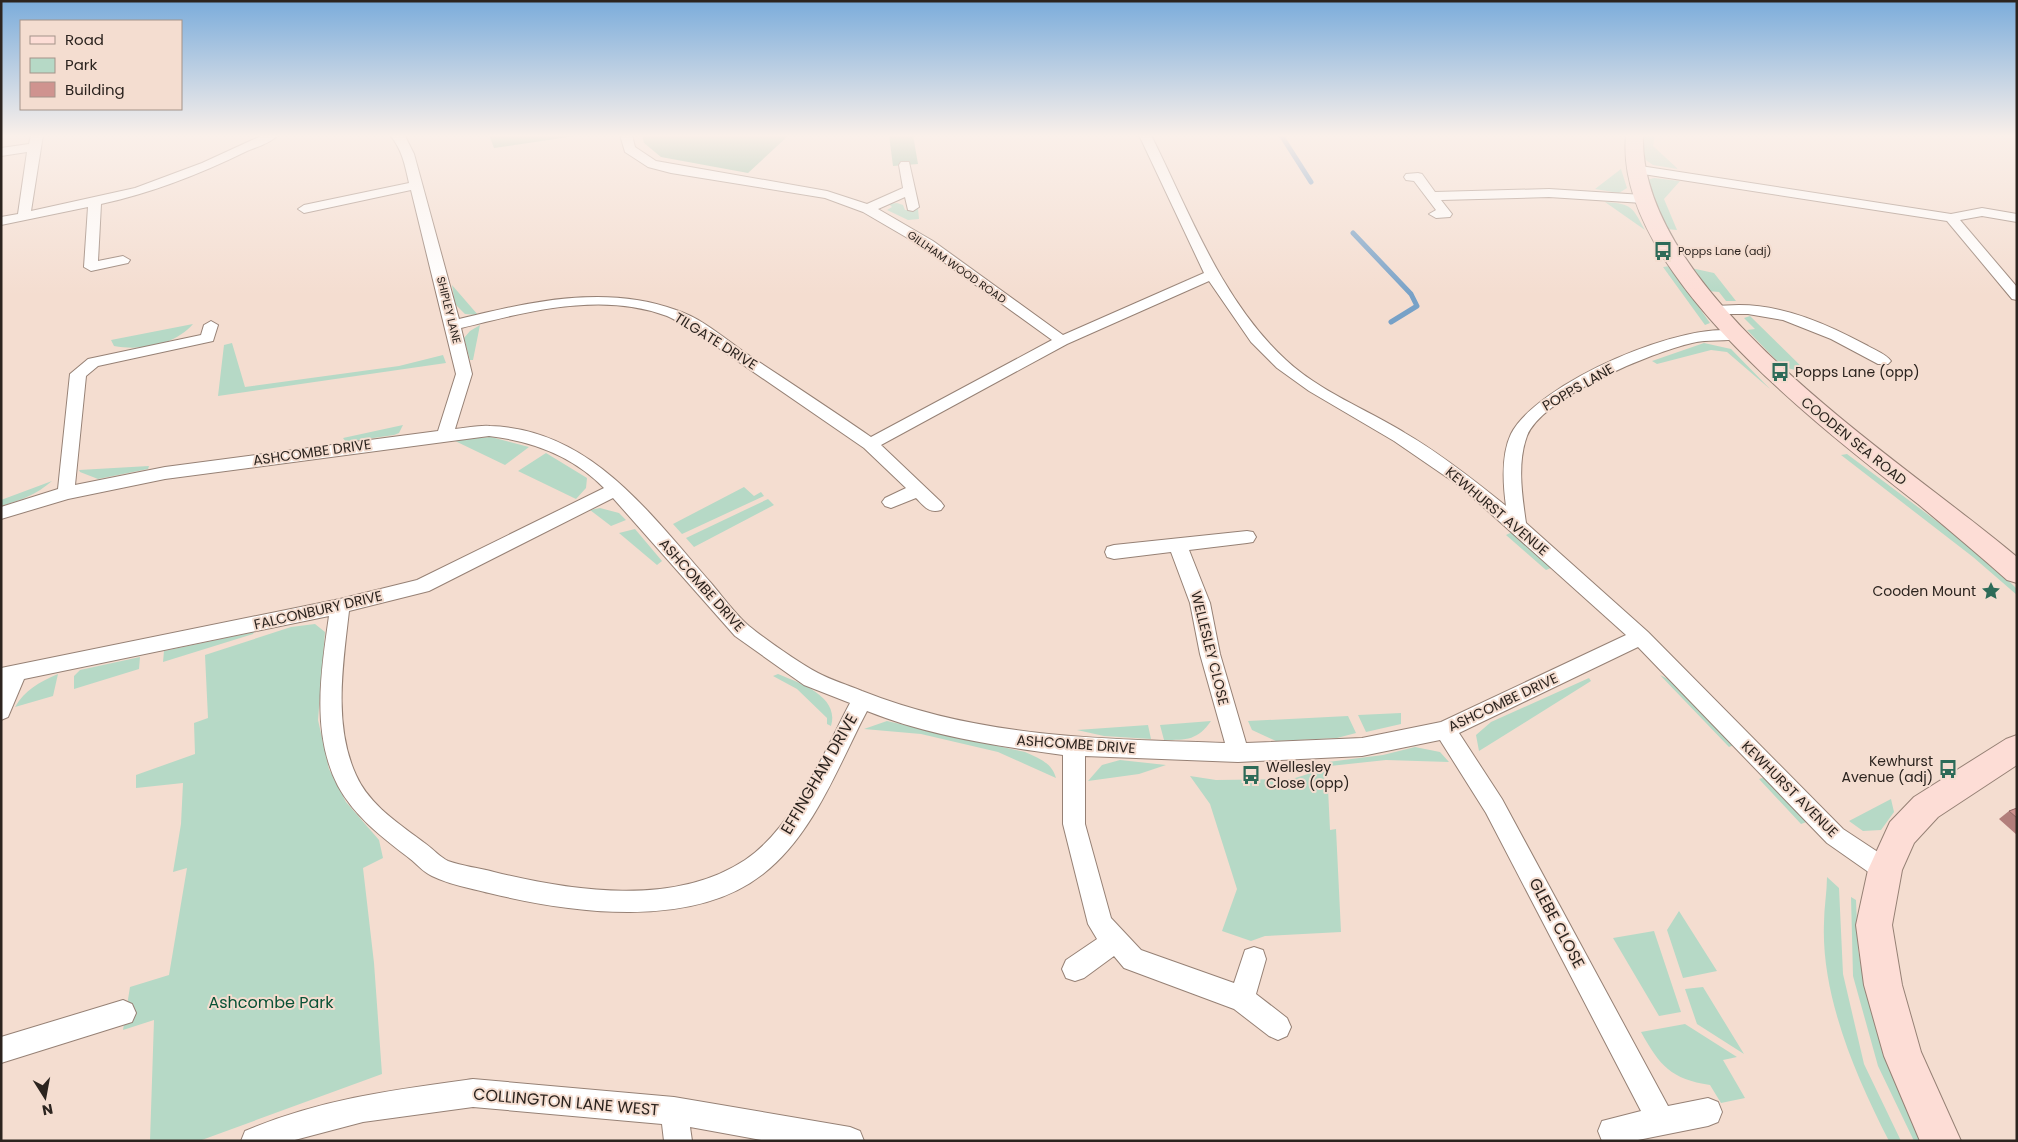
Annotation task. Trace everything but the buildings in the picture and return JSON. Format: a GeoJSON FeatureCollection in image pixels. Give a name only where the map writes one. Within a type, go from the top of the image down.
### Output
{"type":"FeatureCollection","features":[{"type":"Feature","properties":{"kind":"main road","name":"COODEN SEA ROAD"},"geometry":{"type":"LineString","coordinates":[[1640,188],[1661,236],[1690,280],[1736,335],[1800,398],[2017,572]]}},
{"type":"Feature","properties":{"kind":"main road"},"geometry":{"type":"LineString","coordinates":[[1941,1141],[1903,1056],[1883,985],[1874,926],[1885,870],[1902,833],[1926,807],[2017,748]]}},
{"type":"Feature","properties":{"kind":"street"},"geometry":{"type":"LineString","coordinates":[[24,216],[28,188]]}},
{"type":"Feature","properties":{"kind":"street"},"geometry":{"type":"LineString","coordinates":[[1,221],[95,202],[143,188]]}},
{"type":"Feature","properties":{"kind":"street"},"geometry":{"type":"LineString","coordinates":[[306,225],[304,205],[403,188]]}},
{"type":"Feature","properties":{"kind":"street","name":"SHIPLEY LANE"},"geometry":{"type":"LineString","coordinates":[[418,188],[454,325],[464,374],[445,435]]}},
{"type":"Feature","properties":{"kind":"street","name":"GILLHAM WOOD ROAD"},"geometry":{"type":"LineString","coordinates":[[787,188],[827,195],[868,209],[928,244],[1062,340]]}},
{"type":"Feature","properties":{"kind":"street","name":"KEWHURST AVENUE"},"geometry":{"type":"LineString","coordinates":[[1171,188],[1212,275],[1256,339],[1282,365],[1315,388],[1400,437],[1467,484],[1517,525],[1641,637],[1835,836],[1885,870]]}},
{"type":"Feature","properties":{"kind":"street"},"geometry":{"type":"LineString","coordinates":[[1426,188],[1445,214],[1436,214]]}},
{"type":"Feature","properties":{"kind":"street"},"geometry":{"type":"LineString","coordinates":[[1759,188],[1951,218],[1982,212],[2017,218]]}},
{"type":"Feature","properties":{"kind":"street"},"geometry":{"type":"LineString","coordinates":[[868,209],[910,190],[912,207]]}},
{"type":"Feature","properties":{"kind":"street"},"geometry":{"type":"LineString","coordinates":[[1432,196],[1549,193],[1644,199]]}},
{"type":"Feature","properties":{"kind":"street"},"geometry":{"type":"LineString","coordinates":[[95,202],[90,267],[122,260]]}},
{"type":"Feature","properties":{"kind":"street"},"geometry":{"type":"LineString","coordinates":[[1951,218],[2017,296]]}},
{"type":"Feature","properties":{"kind":"street"},"geometry":{"type":"LineString","coordinates":[[870,444],[1062,340],[1212,275]]}},
{"type":"Feature","properties":{"kind":"street","name":"TILGATE DRIVE"},"geometry":{"type":"LineString","coordinates":[[454,325],[558,302],[594,301],[639,304],[671,312],[699,328],[870,444],[935,506]]}},
{"type":"Feature","properties":{"kind":"street"},"geometry":{"type":"LineString","coordinates":[[1714,310],[1753,310],[1811,324],[1840,336],[1884,360]]}},
{"type":"Feature","properties":{"kind":"street"},"geometry":{"type":"LineString","coordinates":[[66,493],[78,374],[93,362],[208,338],[211,325]]}},
{"type":"Feature","properties":{"kind":"street","name":"POPPS LANE"},"geometry":{"type":"LineString","coordinates":[[1517,525],[1511,472],[1519,434],[1536,412],[1612,366],[1656,348],[1695,338],[1736,335]]}},
{"type":"Feature","properties":{"kind":"street"},"geometry":{"type":"LineString","coordinates":[[93,362],[96,346]]}},
{"type":"Feature","properties":{"kind":"street","name":"ASHCOMBE DRIVE"},"geometry":{"type":"LineString","coordinates":[[1,513],[66,493],[165,473],[445,435],[489,431],[516,434],[548,444],[578,458],[615,490],[742,631],[811,679],[893,712],[987,736],[1074,747],[1238,753],[1362,747],[1445,730],[1641,637]]}},
{"type":"Feature","properties":{"kind":"street","name":"FALCONBURY DRIVE"},"geometry":{"type":"LineString","coordinates":[[9,675],[340,606],[422,586],[615,490]]}},
{"type":"Feature","properties":{"kind":"street"},"geometry":{"type":"LineString","coordinates":[[890,502],[917,490]]}},
{"type":"Feature","properties":{"kind":"street"},"geometry":{"type":"LineString","coordinates":[[1114,552],[1247,537]]}},
{"type":"Feature","properties":{"kind":"street","name":"WELLESLEY CLOSE"},"geometry":{"type":"LineString","coordinates":[[1178,545],[1200,603],[1210,654],[1238,753]]}},
{"type":"Feature","properties":{"kind":"street","name":"EFFINGHAM DRIVE"},"geometry":{"type":"LineString","coordinates":[[340,606],[334,648],[332,732],[347,779],[377,821],[438,868],[517,890],[613,902],[696,895],[726,883],[752,868],[776,848],[813,791],[862,700]]}},
{"type":"Feature","properties":{"kind":"street"},"geometry":{"type":"LineString","coordinates":[[1,711],[9,675]]}},
{"type":"Feature","properties":{"kind":"street","name":"GLEBE CLOSE"},"geometry":{"type":"LineString","coordinates":[[1445,730],[1494,806],[1661,1121]]}},
{"type":"Feature","properties":{"kind":"street"},"geometry":{"type":"LineString","coordinates":[[1074,747],[1074,824],[1100,924],[1133,958],[1242,999],[1278,1027]]}},
{"type":"Feature","properties":{"kind":"street"},"geometry":{"type":"LineString","coordinates":[[1075,969],[1116,940]]}},
{"type":"Feature","properties":{"kind":"street"},"geometry":{"type":"LineString","coordinates":[[1242,999],[1254,959]]}},
{"type":"Feature","properties":{"kind":"street"},"geometry":{"type":"LineString","coordinates":[[1,1050],[123,1013]]}},
{"type":"Feature","properties":{"kind":"street","name":"COLLINGTON LANE WEST"},"geometry":{"type":"LineString","coordinates":[[255,1141],[283,1130],[363,1108],[473,1093],[674,1110],[850,1141]]}},
{"type":"Feature","properties":{"kind":"street"},"geometry":{"type":"LineString","coordinates":[[674,1110],[678,1141]]}},
{"type":"Feature","properties":{"kind":"street"},"geometry":{"type":"LineString","coordinates":[[1612,1131],[1708,1112]]}},
{"type":"Feature","properties":{"kind":"green space"},"geometry":{"type":"Polygon","coordinates":[[[1596,188],[1627,188],[1619,193],[1596,188]]]}},
{"type":"Feature","properties":{"kind":"green space"},"geometry":{"type":"Polygon","coordinates":[[[1650,188],[1674,188],[1664,199],[1677,230],[1667,229],[1650,188]]]}},
{"type":"Feature","properties":{"kind":"green space"},"geometry":{"type":"Polygon","coordinates":[[[1605,202],[1621,204],[1631,208],[1645,230],[1605,202]]]}},
{"type":"Feature","properties":{"kind":"green space"},"geometry":{"type":"Polygon","coordinates":[[[897,203],[903,205],[905,210],[918,209],[919,219],[908,220],[887,210],[892,207],[889,204],[897,203]]]}},
{"type":"Feature","properties":{"kind":"green space"},"geometry":{"type":"Polygon","coordinates":[[[1670,266],[1710,323],[1705,325],[1663,267],[1670,266]]]}},
{"type":"Feature","properties":{"kind":"green space"},"geometry":{"type":"Polygon","coordinates":[[[1691,268],[1714,273],[1736,301],[1726,301],[1719,292],[1708,291],[1691,268]]]}},
{"type":"Feature","properties":{"kind":"green space"},"geometry":{"type":"Polygon","coordinates":[[[452,285],[478,315],[465,314],[455,304],[452,285]]]}},
{"type":"Feature","properties":{"kind":"green space"},"geometry":{"type":"Polygon","coordinates":[[[1750,316],[1808,373],[1783,367],[1747,330],[1755,329],[1744,318],[1750,316]]]}},
{"type":"Feature","properties":{"kind":"green space"},"geometry":{"type":"Polygon","coordinates":[[[193,324],[177,337],[157,345],[135,348],[114,346],[111,340],[193,324]]]}},
{"type":"Feature","properties":{"kind":"green space"},"geometry":{"type":"Polygon","coordinates":[[[480,325],[473,360],[470,360],[464,338],[470,331],[480,325]]]}},
{"type":"Feature","properties":{"kind":"green space"},"geometry":{"type":"Polygon","coordinates":[[[232,343],[245,387],[399,366],[443,355],[446,363],[218,396],[224,345],[232,343]]]}},
{"type":"Feature","properties":{"kind":"green space"},"geometry":{"type":"Polygon","coordinates":[[[1704,343],[1731,349],[1770,389],[1727,352],[1711,350],[1657,364],[1652,361],[1704,343]]]}},
{"type":"Feature","properties":{"kind":"green space"},"geometry":{"type":"Polygon","coordinates":[[[403,425],[399,433],[394,435],[346,442],[343,438],[403,425]]]}},
{"type":"Feature","properties":{"kind":"green space"},"geometry":{"type":"Polygon","coordinates":[[[491,437],[529,447],[505,465],[453,440],[491,437]]]}},
{"type":"Feature","properties":{"kind":"green space"},"geometry":{"type":"Polygon","coordinates":[[[546,453],[587,478],[586,488],[576,499],[518,471],[546,453]]]}},
{"type":"Feature","properties":{"kind":"green space"},"geometry":{"type":"Polygon","coordinates":[[[1847,454],[1982,555],[2017,589],[2017,595],[1973,557],[1841,455],[1847,454]]]}},
{"type":"Feature","properties":{"kind":"green space"},"geometry":{"type":"Polygon","coordinates":[[[149,466],[148,469],[98,479],[79,470],[149,466]]]}},
{"type":"Feature","properties":{"kind":"green space"},"geometry":{"type":"Polygon","coordinates":[[[52,481],[28,497],[1,506],[1,500],[52,481]]]}},
{"type":"Feature","properties":{"kind":"green space"},"geometry":{"type":"Polygon","coordinates":[[[744,487],[754,496],[761,492],[764,496],[682,534],[673,524],[744,487]]]}},
{"type":"Feature","properties":{"kind":"green space"},"geometry":{"type":"Polygon","coordinates":[[[768,499],[774,505],[694,547],[686,538],[768,499]]]}},
{"type":"Feature","properties":{"kind":"green space"},"geometry":{"type":"Polygon","coordinates":[[[600,508],[619,513],[626,520],[611,526],[590,510],[600,508]]]}},
{"type":"Feature","properties":{"kind":"green space"},"geometry":{"type":"Polygon","coordinates":[[[635,529],[662,561],[657,565],[619,533],[635,529]]]}},
{"type":"Feature","properties":{"kind":"green space"},"geometry":{"type":"Polygon","coordinates":[[[1512,532],[1551,568],[1546,570],[1506,535],[1512,532]]]}},
{"type":"Feature","properties":{"kind":"green space","name":"Ashcombe Park"},"geometry":{"type":"Polygon","coordinates":[[[315,624],[325,632],[318,720],[329,769],[346,802],[379,840],[383,858],[363,868],[374,963],[382,1074],[199,1141],[150,1141],[154,1020],[123,1030],[130,987],[169,975],[187,868],[173,872],[181,824],[183,783],[136,788],[136,775],[195,754],[194,723],[208,718],[205,655],[291,627],[315,624]]]}},
{"type":"Feature","properties":{"kind":"green space"},"geometry":{"type":"Polygon","coordinates":[[[254,632],[253,634],[163,662],[164,651],[254,632]]]}},
{"type":"Feature","properties":{"kind":"green space"},"geometry":{"type":"Polygon","coordinates":[[[140,657],[139,669],[74,689],[74,676],[80,670],[140,657]]]}},
{"type":"Feature","properties":{"kind":"green space"},"geometry":{"type":"Polygon","coordinates":[[[58,674],[53,696],[15,707],[33,687],[58,674]]]}},
{"type":"Feature","properties":{"kind":"green space"},"geometry":{"type":"Polygon","coordinates":[[[778,674],[806,686],[824,699],[829,706],[832,716],[831,726],[827,724],[827,718],[797,689],[773,676],[778,674]]]}},
{"type":"Feature","properties":{"kind":"green space"},"geometry":{"type":"Polygon","coordinates":[[[1660,675],[1670,680],[1734,745],[1729,747],[1660,675]]]}},
{"type":"Feature","properties":{"kind":"green space"},"geometry":{"type":"Polygon","coordinates":[[[1589,678],[1591,681],[1479,751],[1476,735],[1491,722],[1589,678]]]}},
{"type":"Feature","properties":{"kind":"green space"},"geometry":{"type":"Polygon","coordinates":[[[1401,713],[1401,724],[1366,732],[1358,715],[1401,713]]]}},
{"type":"Feature","properties":{"kind":"green space"},"geometry":{"type":"Polygon","coordinates":[[[1348,716],[1356,733],[1337,738],[1276,741],[1252,730],[1248,721],[1348,716]]]}},
{"type":"Feature","properties":{"kind":"green space"},"geometry":{"type":"Polygon","coordinates":[[[887,721],[1025,752],[1048,765],[1056,778],[998,752],[921,734],[864,729],[887,721]]]}},
{"type":"Feature","properties":{"kind":"green space"},"geometry":{"type":"Polygon","coordinates":[[[1211,721],[1201,732],[1191,738],[1179,740],[1164,740],[1160,725],[1211,721]]]}},
{"type":"Feature","properties":{"kind":"green space"},"geometry":{"type":"Polygon","coordinates":[[[1148,725],[1151,739],[1104,736],[1077,730],[1148,725]]]}},
{"type":"Feature","properties":{"kind":"green space"},"geometry":{"type":"Polygon","coordinates":[[[1415,747],[1440,752],[1449,762],[1386,760],[1330,766],[1328,762],[1383,755],[1415,747]]]}},
{"type":"Feature","properties":{"kind":"green space"},"geometry":{"type":"Polygon","coordinates":[[[1120,760],[1166,765],[1139,774],[1088,781],[1102,765],[1120,760]]]}},
{"type":"Feature","properties":{"kind":"green space"},"geometry":{"type":"Polygon","coordinates":[[[1327,768],[1330,830],[1336,829],[1341,932],[1265,936],[1251,941],[1222,931],[1237,889],[1210,804],[1190,776],[1216,780],[1292,779],[1327,768]]]}},
{"type":"Feature","properties":{"kind":"green space"},"geometry":{"type":"Polygon","coordinates":[[[1765,777],[1809,821],[1801,824],[1759,779],[1765,777]]]}},
{"type":"Feature","properties":{"kind":"green space"},"geometry":{"type":"Polygon","coordinates":[[[1891,799],[1894,812],[1881,830],[1863,831],[1849,821],[1891,799]]]}},
{"type":"Feature","properties":{"kind":"green space"},"geometry":{"type":"Polygon","coordinates":[[[1827,877],[1839,888],[1843,974],[1864,1064],[1901,1141],[1889,1141],[1853,1063],[1835,1007],[1828,979],[1825,951],[1824,917],[1827,877]]]}},
{"type":"Feature","properties":{"kind":"green space"},"geometry":{"type":"Polygon","coordinates":[[[1851,897],[1856,900],[1858,949],[1863,979],[1888,1067],[1924,1141],[1914,1141],[1878,1066],[1853,976],[1851,897]]]}},
{"type":"Feature","properties":{"kind":"green space"},"geometry":{"type":"Polygon","coordinates":[[[1679,911],[1717,971],[1683,978],[1667,930],[1679,911]]]}},
{"type":"Feature","properties":{"kind":"green space"},"geometry":{"type":"Polygon","coordinates":[[[1654,931],[1681,1012],[1659,1016],[1613,938],[1654,931]]]}},
{"type":"Feature","properties":{"kind":"green space"},"geometry":{"type":"Polygon","coordinates":[[[1703,987],[1744,1054],[1697,1024],[1685,989],[1703,987]]]}},
{"type":"Feature","properties":{"kind":"green space"},"geometry":{"type":"Polygon","coordinates":[[[1685,1024],[1737,1057],[1723,1060],[1745,1098],[1721,1103],[1710,1085],[1676,1075],[1654,1054],[1641,1032],[1685,1024]]]}},
{"type":"Feature","properties":{"kind":"waterway"},"geometry":{"type":"LineString","coordinates":[[1353,233],[1411,294],[1417,306],[1391,322]]}},
{"type":"Feature","properties":{"kind":"place","name":"Popps Lane (adj)"},"geometry":{"type":"Point","coordinates":[1663,251]}},
{"type":"Feature","properties":{"kind":"place","name":"Popps Lane (opp)"},"geometry":{"type":"Point","coordinates":[1780,372]}},
{"type":"Feature","properties":{"kind":"place","name":"Cooden Mount"},"geometry":{"type":"Point","coordinates":[1991,591]}},
{"type":"Feature","properties":{"kind":"place","name":"Kewhurst Avenue (adj)"},"geometry":{"type":"Point","coordinates":[1948,769]}},
{"type":"Feature","properties":{"kind":"place","name":"Wellesley Close (opp)"},"geometry":{"type":"Point","coordinates":[1251,775]}}]}
